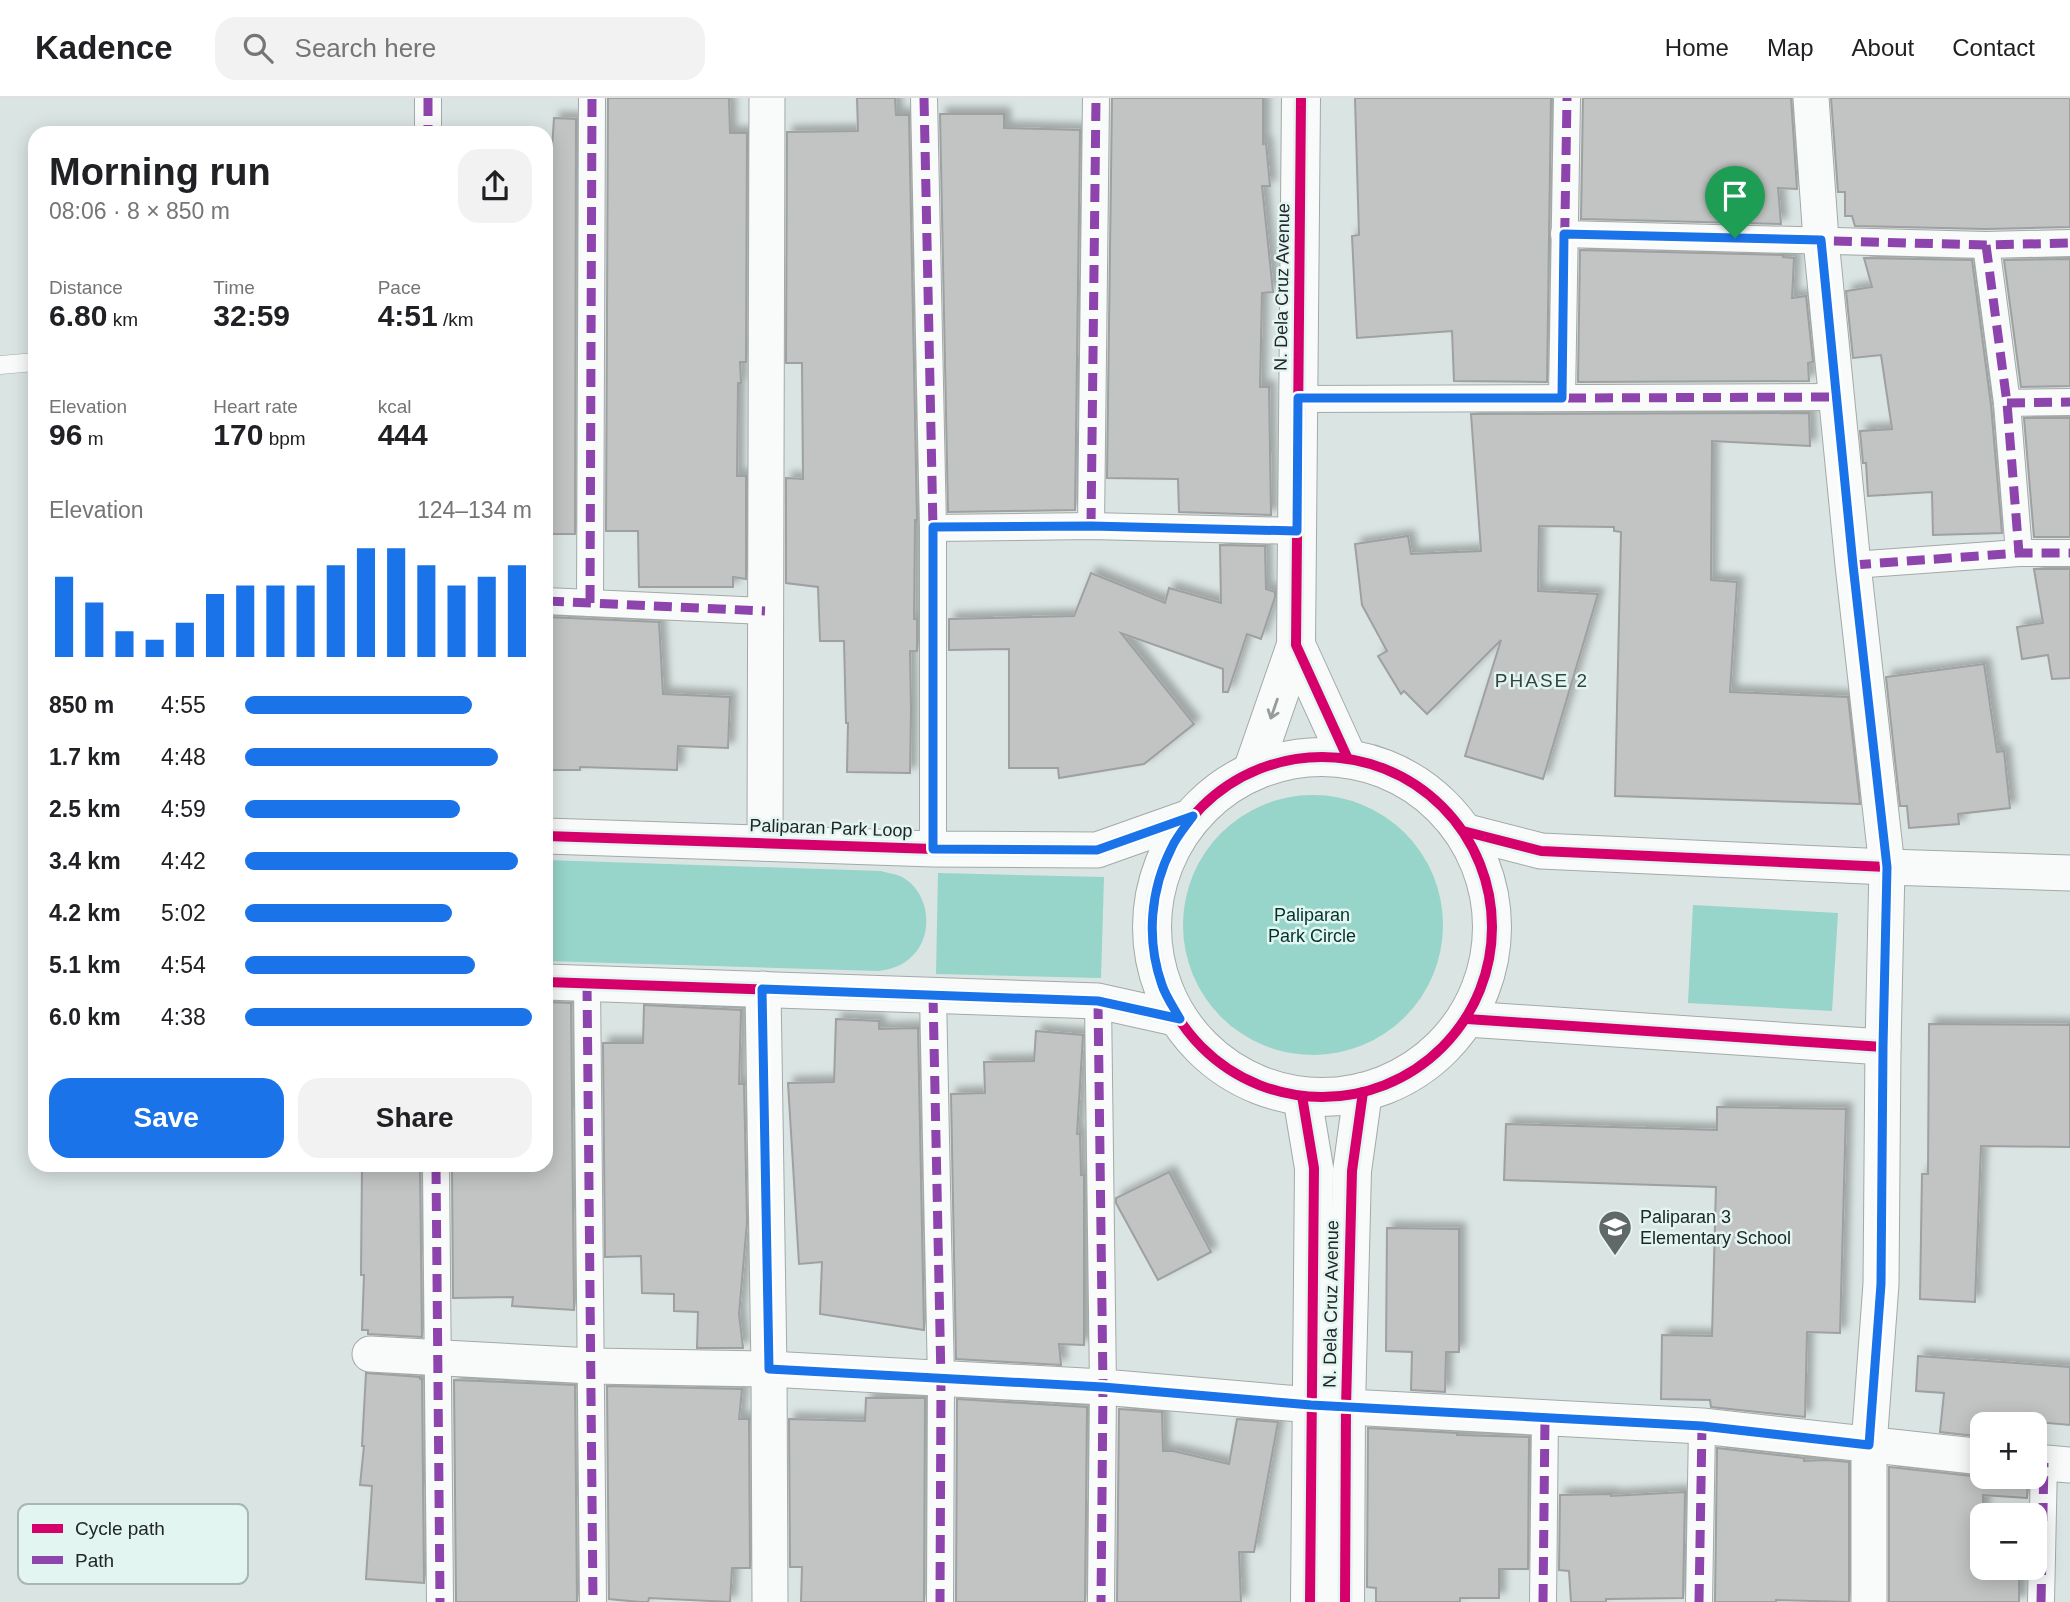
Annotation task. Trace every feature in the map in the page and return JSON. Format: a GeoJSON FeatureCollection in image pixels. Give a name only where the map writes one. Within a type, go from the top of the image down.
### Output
{"type":"FeatureCollection","features":[{"type":"Feature","properties":{"kind":"street"},"geometry":{"type":"LineString","coordinates":[[428,98],[428,126]]}},
{"type":"Feature","properties":{"kind":"street"},"geometry":{"type":"LineString","coordinates":[[590,603],[592,98]]}},
{"type":"Feature","properties":{"kind":"street"},"geometry":{"type":"LineString","coordinates":[[765,843],[767,98]]}},
{"type":"Feature","properties":{"kind":"street"},"geometry":{"type":"LineString","coordinates":[[924,98],[933,527],[933,849]]}},
{"type":"Feature","properties":{"kind":"street"},"geometry":{"type":"LineString","coordinates":[[1091,526],[1096,98]]}},
{"type":"Feature","properties":{"kind":"street","name":"N. Dela Cruz Avenue"},"geometry":{"type":"LineString","coordinates":[[1252,772],[1296,645],[1301,98]]}},
{"type":"Feature","properties":{"kind":"street"},"geometry":{"type":"LineString","coordinates":[[1562,398],[1567,98]]}},
{"type":"Feature","properties":{"kind":"street"},"geometry":{"type":"LineString","coordinates":[[1811,98],[1821,240],[1853,565],[1887,867],[1881,1284],[1869,1445],[1869,1602]]}},
{"type":"Feature","properties":{"kind":"street"},"geometry":{"type":"LineString","coordinates":[[1564,234],[1986,245],[2070,243]]}},
{"type":"Feature","properties":{"kind":"street"},"geometry":{"type":"LineString","coordinates":[[1986,245],[2007,403],[2019,553]]}},
{"type":"Feature","properties":{"kind":"street"},"geometry":{"type":"LineString","coordinates":[[1298,398],[1837,397]]}},
{"type":"Feature","properties":{"kind":"street"},"geometry":{"type":"LineString","coordinates":[[2007,403],[2070,402]]}},
{"type":"Feature","properties":{"kind":"street"},"geometry":{"type":"LineString","coordinates":[[933,527],[1091,526],[1297,531]]}},
{"type":"Feature","properties":{"kind":"street"},"geometry":{"type":"LineString","coordinates":[[1853,565],[2070,552]]}},
{"type":"Feature","properties":{"kind":"street"},"geometry":{"type":"LineString","coordinates":[[553,601],[765,611]]}},
{"type":"Feature","properties":{"kind":"street","name":"N. Dela Cruz Avenue"},"geometry":{"type":"LineString","coordinates":[[1296,645],[1348,759]]}},
{"type":"Feature","properties":{"kind":"street"},"geometry":{"type":"LineString","coordinates":[[1299,759],[1348,759],[1392,772],[1432,797],[1463,831],[1482,866],[1492,905],[1492,944],[1484,983],[1467,1019],[1439,1052],[1403,1077],[1363,1092],[1333,1097],[1302,1096],[1266,1087],[1232,1071],[1203,1048],[1180,1019],[1163,986],[1153,951],[1152,915],[1159,879],[1172,846],[1193,816],[1221,791],[1252,772],[1299,759]]}},
{"type":"Feature","properties":{"kind":"street","name":"Paliparan Park Loop"},"geometry":{"type":"LineString","coordinates":[[553,836],[933,849],[1097,850],[1193,816]]}},
{"type":"Feature","properties":{"kind":"street"},"geometry":{"type":"LineString","coordinates":[[1463,831],[1541,851],[2070,873]]}},
{"type":"Feature","properties":{"kind":"street"},"geometry":{"type":"LineString","coordinates":[[553,982],[1098,1001],[1180,1019]]}},
{"type":"Feature","properties":{"kind":"street"},"geometry":{"type":"LineString","coordinates":[[587,983],[593,1602]]}},
{"type":"Feature","properties":{"kind":"street"},"geometry":{"type":"LineString","coordinates":[[762,989],[770,1602]]}},
{"type":"Feature","properties":{"kind":"street"},"geometry":{"type":"LineString","coordinates":[[933,995],[941,1380],[940,1602]]}},
{"type":"Feature","properties":{"kind":"street"},"geometry":{"type":"LineString","coordinates":[[1098,1001],[1103,1387],[1101,1602]]}},
{"type":"Feature","properties":{"kind":"street"},"geometry":{"type":"LineString","coordinates":[[1467,1019],[1883,1047]]}},
{"type":"Feature","properties":{"kind":"street","name":"N. Dela Cruz Avenue"},"geometry":{"type":"LineString","coordinates":[[1310,1602],[1352,1171],[1363,1092]]}},
{"type":"Feature","properties":{"kind":"street","name":"N. Dela Cruz Avenue"},"geometry":{"type":"LineString","coordinates":[[1302,1096],[1314,1168],[1345,1602]]}},
{"type":"Feature","properties":{"kind":"street"},"geometry":{"type":"LineString","coordinates":[[436,1172],[440,1602]]}},
{"type":"Feature","properties":{"kind":"street"},"geometry":{"type":"LineString","coordinates":[[369,1354],[592,1366],[769,1369],[1103,1387],[1329,1406],[1702,1426],[1970,1456]]}},
{"type":"Feature","properties":{"kind":"street"},"geometry":{"type":"LineString","coordinates":[[1543,1602],[1545,1417]]}},
{"type":"Feature","properties":{"kind":"street"},"geometry":{"type":"LineString","coordinates":[[1699,1602],[1702,1426]]}},
{"type":"Feature","properties":{"kind":"street"},"geometry":{"type":"LineString","coordinates":[[2041,1602],[2050,1463]]}},
{"type":"Feature","properties":{"kind":"lane"},"geometry":{"type":"LineString","coordinates":[[0,365],[28,363]]}},
{"type":"Feature","properties":{"kind":"green space","name":"Paliparan Park Circle"},"geometry":{"type":"Polygon","coordinates":[[[1300,795],[1326,795],[1351,800],[1374,810],[1396,824],[1414,842],[1438,887],[1443,925],[1438,963],[1428,986],[1414,1008],[1396,1026],[1351,1050],[1326,1055],[1300,1055],[1275,1050],[1252,1040],[1230,1026],[1212,1008],[1188,963],[1183,938],[1183,912],[1188,887],[1198,864],[1212,842],[1230,824],[1275,800],[1300,795]]]}},
{"type":"Feature","properties":{"kind":"green space"},"geometry":{"type":"Polygon","coordinates":[[[553,860],[881,871],[900,876],[912,884],[924,904],[926,928],[923,940],[909,959],[898,966],[879,971],[553,961],[553,860]]]}},
{"type":"Feature","properties":{"kind":"green space"},"geometry":{"type":"Polygon","coordinates":[[[938,873],[1104,877],[1101,978],[936,974],[938,873]]]}},
{"type":"Feature","properties":{"kind":"green space"},"geometry":{"type":"Polygon","coordinates":[[[1693,905],[1838,913],[1832,1011],[1688,1003],[1693,905]]]}},
{"type":"Feature","properties":{"kind":"building"},"geometry":{"type":"Polygon","coordinates":[[[608,98],[729,98],[730,133],[747,133],[746,362],[740,362],[741,383],[738,383],[737,476],[746,476],[746,579],[733,577],[733,587],[639,587],[638,531],[606,531],[608,98]]]}},
{"type":"Feature","properties":{"kind":"building"},"geometry":{"type":"Polygon","coordinates":[[[857,98],[895,98],[896,115],[909,115],[917,520],[914,619],[917,619],[917,651],[910,651],[910,773],[847,772],[848,723],[844,641],[820,641],[818,587],[786,583],[786,478],[803,479],[802,363],[786,363],[787,132],[858,131],[857,98]]]}},
{"type":"Feature","properties":{"kind":"building"},"geometry":{"type":"Polygon","coordinates":[[[1112,98],[1263,98],[1263,144],[1266,143],[1270,186],[1262,186],[1273,292],[1262,293],[1260,387],[1269,387],[1271,515],[1179,512],[1178,479],[1107,478],[1112,98]]]}},
{"type":"Feature","properties":{"kind":"building"},"geometry":{"type":"Polygon","coordinates":[[[1355,98],[1551,98],[1547,382],[1454,381],[1452,331],[1357,338],[1352,236],[1359,235],[1355,98]]]}},
{"type":"Feature","properties":{"kind":"building"},"geometry":{"type":"Polygon","coordinates":[[[1583,98],[1791,98],[1797,189],[1778,188],[1781,224],[1581,219],[1583,98]]]}},
{"type":"Feature","properties":{"kind":"building"},"geometry":{"type":"Polygon","coordinates":[[[1831,98],[2070,98],[2070,227],[1986,229],[1855,226],[1852,216],[1845,216],[1845,192],[1838,192],[1831,98]]]}},
{"type":"Feature","properties":{"kind":"building"},"geometry":{"type":"Polygon","coordinates":[[[940,114],[1004,114],[1004,128],[1080,130],[1075,510],[948,512],[940,114]]]}},
{"type":"Feature","properties":{"kind":"building"},"geometry":{"type":"Polygon","coordinates":[[[554,118],[576,119],[575,534],[553,534],[554,118]]]}},
{"type":"Feature","properties":{"kind":"building"},"geometry":{"type":"Polygon","coordinates":[[[1580,250],[1783,255],[1794,258],[1792,298],[1806,296],[1813,362],[1808,363],[1809,381],[1578,382],[1580,250]]]}},
{"type":"Feature","properties":{"kind":"building"},"geometry":{"type":"Polygon","coordinates":[[[1864,258],[1972,260],[1991,405],[2002,533],[1933,535],[1932,492],[1868,496],[1860,431],[1892,429],[1881,355],[1853,358],[1846,291],[1872,287],[1864,258]]]}},
{"type":"Feature","properties":{"kind":"building"},"geometry":{"type":"Polygon","coordinates":[[[2070,259],[2070,386],[2021,387],[2004,260],[2070,259]]]}},
{"type":"Feature","properties":{"kind":"building"},"geometry":{"type":"Polygon","coordinates":[[[1809,413],[1810,446],[1712,441],[1711,580],[1737,582],[1730,692],[1848,697],[1860,804],[1615,796],[1621,532],[1614,531],[1614,527],[1539,526],[1538,591],[1598,594],[1543,779],[1465,756],[1501,640],[1427,714],[1404,691],[1401,694],[1378,656],[1387,651],[1362,605],[1355,544],[1408,536],[1411,554],[1481,551],[1471,414],[1809,413]]]}},
{"type":"Feature","properties":{"kind":"building"},"geometry":{"type":"Polygon","coordinates":[[[2024,418],[2070,418],[2070,537],[2034,537],[2024,418]]]}},
{"type":"Feature","properties":{"kind":"building"},"geometry":{"type":"Polygon","coordinates":[[[1220,545],[1265,546],[1266,589],[1275,592],[1261,639],[1247,634],[1228,692],[1223,692],[1223,669],[1121,633],[1194,724],[1144,764],[1059,778],[1058,768],[1009,768],[1009,649],[949,650],[949,619],[1074,616],[1091,573],[1165,603],[1169,588],[1221,603],[1220,545]]]}},
{"type":"Feature","properties":{"kind":"building"},"geometry":{"type":"Polygon","coordinates":[[[2034,569],[2070,569],[2070,678],[2052,679],[2048,655],[2022,659],[2017,627],[2043,623],[2034,569]]]}},
{"type":"Feature","properties":{"kind":"building"},"geometry":{"type":"Polygon","coordinates":[[[553,617],[659,622],[663,694],[730,697],[728,748],[678,746],[677,770],[580,767],[580,770],[553,770],[553,617]]]}},
{"type":"Feature","properties":{"kind":"building"},"geometry":{"type":"Polygon","coordinates":[[[1984,664],[1997,752],[2004,751],[2010,808],[1958,814],[1959,824],[1909,828],[1907,806],[1900,806],[1886,677],[1984,664]]]}},
{"type":"Feature","properties":{"kind":"building"},"geometry":{"type":"Polygon","coordinates":[[[553,1002],[571,1003],[574,1310],[512,1306],[513,1297],[453,1298],[452,1172],[553,1172],[553,1002]]]}},
{"type":"Feature","properties":{"kind":"building"},"geometry":{"type":"Polygon","coordinates":[[[644,1005],[741,1010],[739,1084],[744,1084],[747,1222],[739,1314],[743,1348],[697,1348],[698,1312],[674,1311],[674,1294],[642,1293],[641,1256],[605,1257],[603,1043],[643,1043],[644,1005]]]}},
{"type":"Feature","properties":{"kind":"building"},"geometry":{"type":"Polygon","coordinates":[[[836,1019],[879,1021],[879,1029],[918,1028],[924,1330],[820,1314],[822,1262],[799,1264],[788,1083],[834,1082],[836,1019]]]}},
{"type":"Feature","properties":{"kind":"building"},"geometry":{"type":"Polygon","coordinates":[[[1929,1024],[2070,1025],[2070,1147],[1981,1146],[1975,1302],[1920,1299],[1922,1174],[1928,1174],[1929,1024]]]}},
{"type":"Feature","properties":{"kind":"building"},"geometry":{"type":"Polygon","coordinates":[[[1036,1031],[1083,1035],[1077,1134],[1080,1134],[1081,1175],[1084,1175],[1084,1345],[1059,1344],[1061,1365],[956,1359],[951,1094],[985,1093],[984,1062],[1034,1061],[1036,1031]]]}},
{"type":"Feature","properties":{"kind":"building"},"geometry":{"type":"Polygon","coordinates":[[[1717,1107],[1846,1109],[1840,1333],[1807,1332],[1805,1417],[1711,1407],[1710,1400],[1661,1399],[1662,1335],[1712,1336],[1716,1187],[1504,1180],[1506,1124],[1717,1130],[1717,1107]]]}},
{"type":"Feature","properties":{"kind":"building"},"geometry":{"type":"Polygon","coordinates":[[[362,1172],[420,1172],[422,1337],[368,1334],[368,1330],[362,1330],[364,1275],[361,1275],[362,1172]]]}},
{"type":"Feature","properties":{"kind":"building"},"geometry":{"type":"Polygon","coordinates":[[[1169,1172],[1211,1252],[1158,1280],[1116,1203],[1116,1198],[1169,1172]]]}},
{"type":"Feature","properties":{"kind":"building"},"geometry":{"type":"Polygon","coordinates":[[[1387,1228],[1459,1229],[1459,1352],[1446,1352],[1445,1392],[1411,1390],[1412,1352],[1386,1351],[1387,1228]]]}},
{"type":"Feature","properties":{"kind":"building"},"geometry":{"type":"Polygon","coordinates":[[[1918,1356],[2070,1367],[2070,1425],[2047,1423],[2047,1412],[1970,1412],[1970,1435],[1940,1432],[1944,1393],[1916,1391],[1918,1356]]]}},
{"type":"Feature","properties":{"kind":"building"},"geometry":{"type":"Polygon","coordinates":[[[366,1373],[422,1379],[424,1583],[366,1579],[372,1486],[360,1485],[366,1373]]]}},
{"type":"Feature","properties":{"kind":"building"},"geometry":{"type":"Polygon","coordinates":[[[454,1380],[575,1385],[577,1602],[456,1602],[454,1380]]]}},
{"type":"Feature","properties":{"kind":"building"},"geometry":{"type":"Polygon","coordinates":[[[607,1386],[742,1389],[739,1419],[749,1419],[750,1568],[732,1568],[730,1602],[649,1598],[648,1602],[640,1602],[609,1599],[607,1386]]]}},
{"type":"Feature","properties":{"kind":"building"},"geometry":{"type":"Polygon","coordinates":[[[866,1398],[925,1398],[924,1602],[801,1602],[802,1567],[790,1567],[789,1419],[865,1421],[866,1398]]]}},
{"type":"Feature","properties":{"kind":"building"},"geometry":{"type":"Polygon","coordinates":[[[957,1399],[1087,1407],[1085,1602],[956,1602],[957,1399]]]}},
{"type":"Feature","properties":{"kind":"building"},"geometry":{"type":"Polygon","coordinates":[[[1119,1409],[1162,1412],[1163,1451],[1229,1464],[1237,1419],[1278,1422],[1254,1552],[1239,1552],[1241,1602],[1117,1602],[1119,1409]]]}},
{"type":"Feature","properties":{"kind":"building"},"geometry":{"type":"Polygon","coordinates":[[[1368,1428],[1529,1437],[1528,1569],[1499,1569],[1499,1598],[1460,1598],[1460,1602],[1376,1602],[1376,1588],[1367,1587],[1368,1428]]]}},
{"type":"Feature","properties":{"kind":"building"},"geometry":{"type":"Polygon","coordinates":[[[1717,1448],[1804,1458],[1804,1461],[1849,1462],[1849,1602],[1715,1602],[1717,1448]]]}},
{"type":"Feature","properties":{"kind":"building"},"geometry":{"type":"Polygon","coordinates":[[[1889,1467],[1970,1476],[1970,1489],[2028,1489],[2027,1498],[1983,1495],[1983,1503],[1970,1503],[1970,1580],[2019,1580],[2019,1602],[1889,1602],[1889,1467]]]}},
{"type":"Feature","properties":{"kind":"building"},"geometry":{"type":"Polygon","coordinates":[[[1685,1492],[1683,1598],[1571,1602],[1569,1571],[1559,1570],[1560,1495],[1611,1496],[1685,1492]]]}},
{"type":"Feature","properties":{"kind":"marked path"},"geometry":{"type":"LineString","coordinates":[[428,98],[428,126]]}},
{"type":"Feature","properties":{"kind":"marked path"},"geometry":{"type":"LineString","coordinates":[[590,603],[592,98]]}},
{"type":"Feature","properties":{"kind":"marked path"},"geometry":{"type":"LineString","coordinates":[[924,98],[933,528],[933,849]]}},
{"type":"Feature","properties":{"kind":"marked path"},"geometry":{"type":"LineString","coordinates":[[1091,526],[1096,98]]}},
{"type":"Feature","properties":{"kind":"marked path"},"geometry":{"type":"LineString","coordinates":[[1562,398],[1567,98]]}},
{"type":"Feature","properties":{"kind":"marked path"},"geometry":{"type":"LineString","coordinates":[[1564,234],[1986,245],[2070,243]]}},
{"type":"Feature","properties":{"kind":"marked path"},"geometry":{"type":"LineString","coordinates":[[1986,245],[2007,403],[2019,553]]}},
{"type":"Feature","properties":{"kind":"marked path"},"geometry":{"type":"LineString","coordinates":[[1298,399],[1837,397]]}},
{"type":"Feature","properties":{"kind":"marked path"},"geometry":{"type":"LineString","coordinates":[[2007,403],[2070,402]]}},
{"type":"Feature","properties":{"kind":"marked path"},"geometry":{"type":"LineString","coordinates":[[933,528],[1091,526],[1297,531]]}},
{"type":"Feature","properties":{"kind":"marked path"},"geometry":{"type":"LineString","coordinates":[[1853,565],[2019,553],[2070,553]]}},
{"type":"Feature","properties":{"kind":"marked path"},"geometry":{"type":"LineString","coordinates":[[553,601],[765,611]]}},
{"type":"Feature","properties":{"kind":"marked path"},"geometry":{"type":"LineString","coordinates":[[587,983],[593,1602]]}},
{"type":"Feature","properties":{"kind":"marked path"},"geometry":{"type":"LineString","coordinates":[[933,995],[941,1380],[940,1602]]}},
{"type":"Feature","properties":{"kind":"marked path"},"geometry":{"type":"LineString","coordinates":[[1098,1001],[1103,1387],[1101,1602]]}},
{"type":"Feature","properties":{"kind":"marked path"},"geometry":{"type":"LineString","coordinates":[[436,1172],[440,1602]]}},
{"type":"Feature","properties":{"kind":"marked path"},"geometry":{"type":"LineString","coordinates":[[1543,1602],[1545,1417]]}},
{"type":"Feature","properties":{"kind":"marked path"},"geometry":{"type":"LineString","coordinates":[[1699,1602],[1702,1426]]}},
{"type":"Feature","properties":{"kind":"marked path"},"geometry":{"type":"LineString","coordinates":[[2041,1602],[2043,1489]]}},
{"type":"Feature","properties":{"kind":"cycle path"},"geometry":{"type":"LineString","coordinates":[[1301,98],[1296,645],[1348,759]]}},
{"type":"Feature","properties":{"kind":"cycle path"},"geometry":{"type":"LineString","coordinates":[[1322,757],[1355,761],[1387,770],[1416,786],[1442,807],[1463,833],[1479,862],[1488,894],[1492,927],[1488,960],[1479,992],[1463,1021],[1442,1047],[1416,1068],[1387,1084],[1355,1093],[1322,1097],[1289,1093],[1257,1084],[1228,1068],[1202,1047],[1181,1021],[1165,992],[1156,960],[1152,927],[1156,894],[1165,862],[1181,833],[1202,807],[1228,786],[1257,770],[1289,761],[1322,757]]}},
{"type":"Feature","properties":{"kind":"cycle path"},"geometry":{"type":"LineString","coordinates":[[553,836],[933,849],[1097,850],[1193,816]]}},
{"type":"Feature","properties":{"kind":"cycle path"},"geometry":{"type":"LineString","coordinates":[[1463,831],[1541,851],[1887,867],[1883,1047],[1467,1019]]}},
{"type":"Feature","properties":{"kind":"cycle path"},"geometry":{"type":"LineString","coordinates":[[553,982],[1098,1001],[1179,1019]]}},
{"type":"Feature","properties":{"kind":"cycle path"},"geometry":{"type":"LineString","coordinates":[[1345,1602],[1346,1407],[1352,1171],[1363,1092]]}},
{"type":"Feature","properties":{"kind":"cycle path"},"geometry":{"type":"LineString","coordinates":[[1302,1096],[1314,1168],[1310,1602]]}},
{"type":"Feature","properties":{"kind":"place","name":"Paliparan 3 Elementary School"},"geometry":{"type":"Point","coordinates":[1615,1257]}},
{"type":"Feature","properties":{"kind":"district","name":"PHASE 2"},"geometry":{"type":"Point","coordinates":[1542,680]}},
{"type":"Feature","properties":{"kind":"route"},"geometry":{"type":"LineString","coordinates":[[1564,234],[1735,238],[1821,240],[1853,565],[1887,867],[1881,1284],[1869,1445],[1702,1426],[1311,1405],[1103,1387],[769,1369],[762,989],[1098,1001],[1180,1019],[1163,986],[1153,951],[1152,915],[1159,879],[1172,846],[1193,816],[1097,850],[933,849],[933,527],[1091,526],[1297,531],[1298,398],[1562,398],[1564,234]]}}]}
